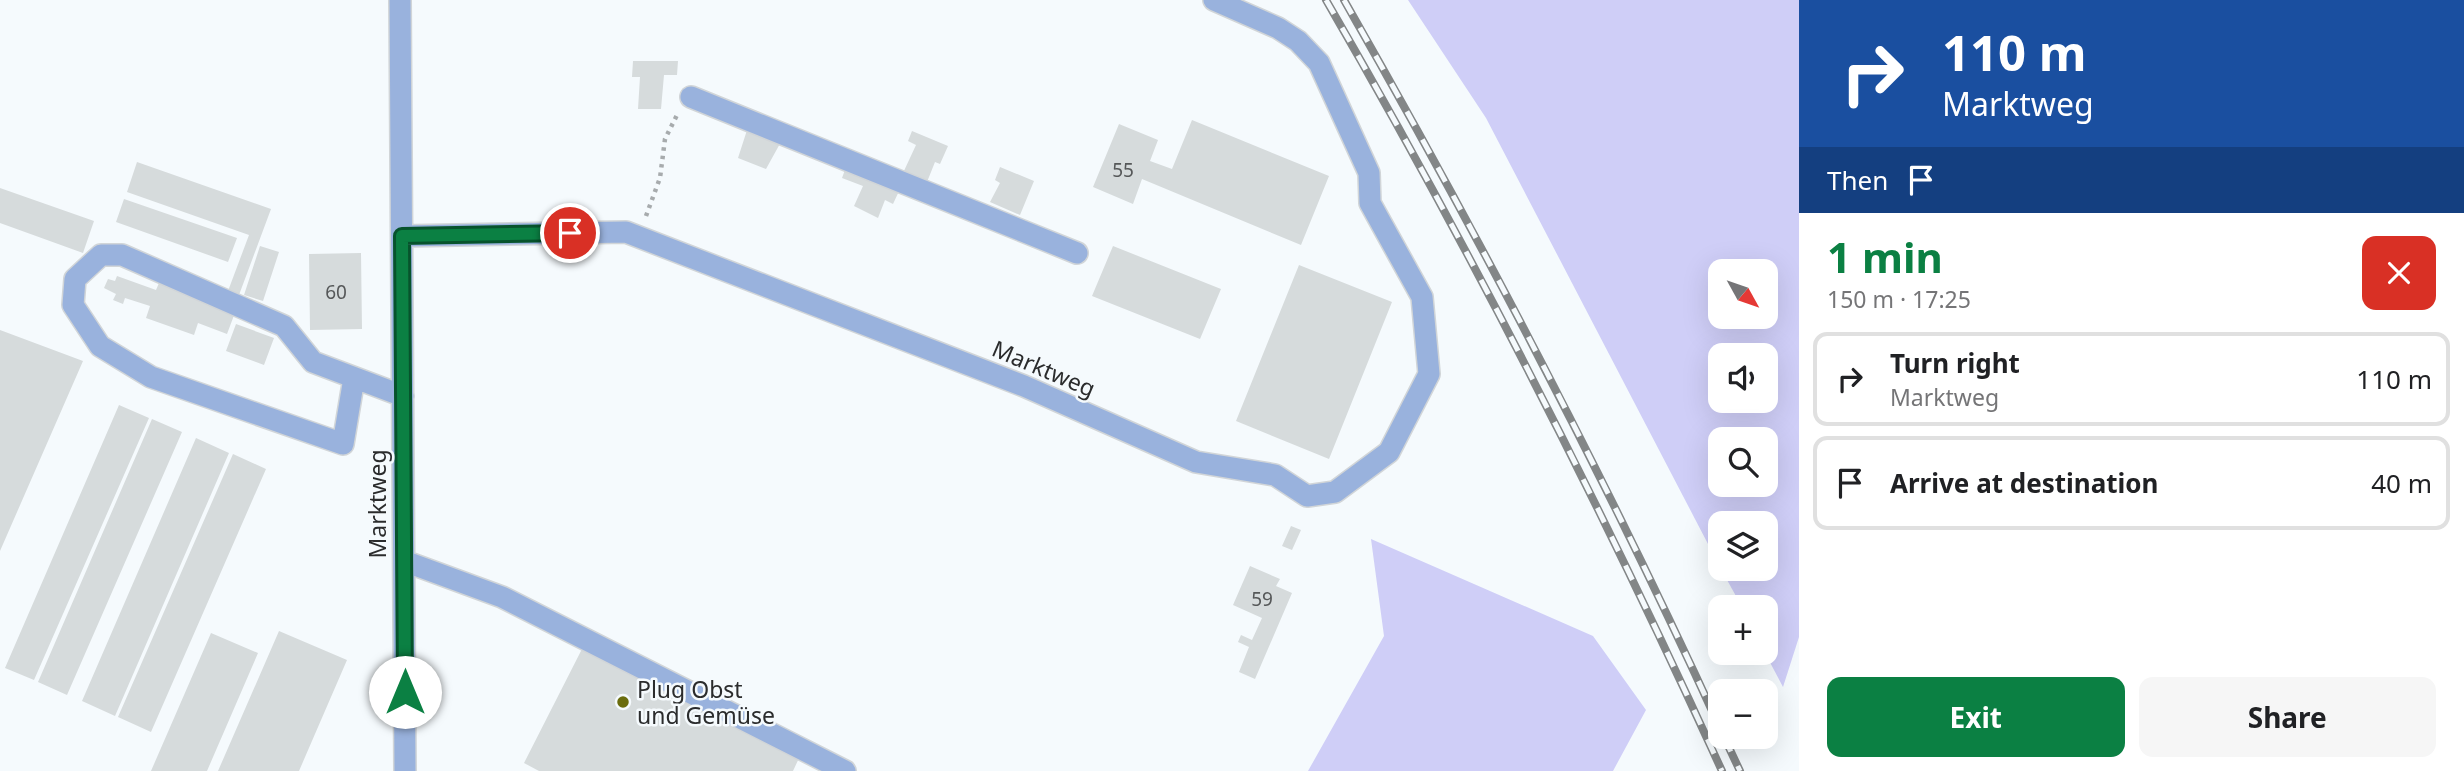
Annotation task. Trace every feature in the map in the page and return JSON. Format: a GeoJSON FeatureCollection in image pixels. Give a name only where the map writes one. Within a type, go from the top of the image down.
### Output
{"type":"FeatureCollection","features":[{"type":"Feature","properties":{"kind":"street","name":"Marktweg"},"geometry":{"type":"LineString","coordinates":[[400,0],[405,771]]}},
{"type":"Feature","properties":{"kind":"street","name":"Marktweg"},"geometry":{"type":"LineString","coordinates":[[402,236],[626,232],[1024,386],[1196,462],[1275,475],[1307,496],[1335,492],[1389,452],[1429,374],[1422,297],[1370,203],[1369,173],[1319,63],[1298,41],[1278,28],[1214,0]]}},
{"type":"Feature","properties":{"kind":"street"},"geometry":{"type":"LineString","coordinates":[[691,97],[1077,253]]}},
{"type":"Feature","properties":{"kind":"street"},"geometry":{"type":"LineString","coordinates":[[354,378],[343,444],[151,377],[100,346],[73,305],[75,279],[101,255],[122,255],[284,326],[313,362],[403,396]]}},
{"type":"Feature","properties":{"kind":"street"},"geometry":{"type":"LineString","coordinates":[[404,561],[502,597],[845,771]]}},
{"type":"Feature","properties":{"kind":"path"},"geometry":{"type":"LineString","coordinates":[[639,237],[660,178],[665,139],[677,113],[691,97]]}},
{"type":"Feature","properties":{"kind":"shaded area"},"geometry":{"type":"Polygon","coordinates":[[[1408,0],[1799,0],[1799,637],[1783,687],[1771,665],[1778,665],[1778,595],[1735,595],[1728,581],[1778,581],[1778,511],[1708,511],[1708,544],[1486,118],[1408,0]]]}},
{"type":"Feature","properties":{"kind":"shaded area"},"geometry":{"type":"Polygon","coordinates":[[[1371,539],[1593,636],[1646,710],[1613,771],[1308,771],[1384,636],[1371,539]]]}},
{"type":"Feature","properties":{"kind":"building"},"geometry":{"type":"Polygon","coordinates":[[[633,61],[678,61],[677,75],[664,75],[661,109],[638,109],[640,77],[632,77],[633,61]]]}},
{"type":"Feature","properties":{"kind":"building"},"geometry":{"type":"Polygon","coordinates":[[[1192,120],[1329,176],[1301,245],[1142,179],[1133,204],[1093,187],[1119,124],[1158,140],[1150,161],[1172,169],[1192,120]]]}},
{"type":"Feature","properties":{"kind":"building"},"geometry":{"type":"Polygon","coordinates":[[[748,127],[782,140],[766,169],[738,158],[748,127]]]}},
{"type":"Feature","properties":{"kind":"building"},"geometry":{"type":"Polygon","coordinates":[[[912,131],[948,146],[940,164],[935,162],[927,182],[903,173],[916,145],[908,141],[912,131]]]}},
{"type":"Feature","properties":{"kind":"building"},"geometry":{"type":"Polygon","coordinates":[[[137,162],[271,209],[239,295],[228,291],[249,235],[127,192],[137,162]]]}},
{"type":"Feature","properties":{"kind":"building"},"geometry":{"type":"Polygon","coordinates":[[[846,167],[900,189],[893,204],[885,200],[878,218],[854,206],[863,186],[842,178],[846,167]]]}},
{"type":"Feature","properties":{"kind":"building"},"geometry":{"type":"Polygon","coordinates":[[[1000,167],[1034,181],[1020,215],[990,202],[1000,183],[995,180],[1000,167]]]}},
{"type":"Feature","properties":{"kind":"building"},"geometry":{"type":"Polygon","coordinates":[[[0,188],[94,221],[83,253],[0,223],[0,188]]]}},
{"type":"Feature","properties":{"kind":"building"},"geometry":{"type":"Polygon","coordinates":[[[124,199],[237,238],[228,262],[116,222],[124,199]]]}},
{"type":"Feature","properties":{"kind":"building"},"geometry":{"type":"Polygon","coordinates":[[[260,246],[279,252],[263,301],[244,295],[260,246]]]}},
{"type":"Feature","properties":{"kind":"building"},"geometry":{"type":"Polygon","coordinates":[[[1113,246],[1221,289],[1200,339],[1092,296],[1113,246]]]}},
{"type":"Feature","properties":{"kind":"building"},"geometry":{"type":"Polygon","coordinates":[[[361,253],[362,329],[310,330],[309,254],[361,253]]]}},
{"type":"Feature","properties":{"kind":"building"},"geometry":{"type":"Polygon","coordinates":[[[1299,265],[1392,302],[1329,459],[1236,421],[1299,265]]]}},
{"type":"Feature","properties":{"kind":"building"},"geometry":{"type":"Polygon","coordinates":[[[117,276],[156,290],[159,283],[236,310],[227,334],[198,323],[194,335],[146,318],[150,306],[125,298],[123,304],[113,300],[116,294],[104,288],[108,279],[115,281],[117,276]]]}},
{"type":"Feature","properties":{"kind":"building"},"geometry":{"type":"Polygon","coordinates":[[[236,324],[274,338],[264,365],[226,351],[236,324]]]}},
{"type":"Feature","properties":{"kind":"building"},"geometry":{"type":"Polygon","coordinates":[[[0,330],[83,361],[0,551],[0,330]]]}},
{"type":"Feature","properties":{"kind":"building"},"geometry":{"type":"Polygon","coordinates":[[[119,405],[149,418],[34,680],[5,668],[119,405]]]}},
{"type":"Feature","properties":{"kind":"building"},"geometry":{"type":"Polygon","coordinates":[[[152,419],[182,432],[67,695],[38,682],[152,419]]]}},
{"type":"Feature","properties":{"kind":"building"},"geometry":{"type":"Polygon","coordinates":[[[196,438],[229,453],[115,716],[82,701],[196,438]]]}},
{"type":"Feature","properties":{"kind":"building"},"geometry":{"type":"Polygon","coordinates":[[[233,454],[266,469],[151,732],[118,717],[233,454]]]}},
{"type":"Feature","properties":{"kind":"building"},"geometry":{"type":"Polygon","coordinates":[[[1291,526],[1301,530],[1292,550],[1282,546],[1291,526]]]}},
{"type":"Feature","properties":{"kind":"building"},"geometry":{"type":"Polygon","coordinates":[[[1250,566],[1280,579],[1276,586],[1292,593],[1255,679],[1239,672],[1249,647],[1238,642],[1241,635],[1252,640],[1262,618],[1233,605],[1250,566]]]}},
{"type":"Feature","properties":{"kind":"building"},"geometry":{"type":"Polygon","coordinates":[[[279,631],[347,660],[299,771],[218,771],[279,631]]]}},
{"type":"Feature","properties":{"kind":"building"},"geometry":{"type":"Polygon","coordinates":[[[211,633],[258,653],[207,771],[151,771],[211,633]]]}},
{"type":"Feature","properties":{"kind":"building","name":"Plug Obst und Gemüse"},"geometry":{"type":"Polygon","coordinates":[[[583,647],[800,756],[793,771],[539,771],[524,763],[583,647]]]}},
{"type":"Feature","properties":{"kind":"railway"},"geometry":{"type":"LineString","coordinates":[[1326,0],[1432,189],[1533,381],[1630,575],[1722,771]]}},
{"type":"Feature","properties":{"kind":"railway"},"geometry":{"type":"LineString","coordinates":[[1344,0],[1493,269],[1587,451],[1708,702]]}},
{"type":"Feature","properties":{"kind":"railway"},"geometry":{"type":"LineString","coordinates":[[1730,749],[1740,771]]}},
{"type":"Feature","properties":{"kind":"place","name":"Plug Obst und Gemüse"},"geometry":{"type":"Point","coordinates":[623,702]}},
{"type":"Feature","properties":{"kind":"route"},"geometry":{"type":"LineString","coordinates":[[405,692],[402,236],[570,233]]}}]}
